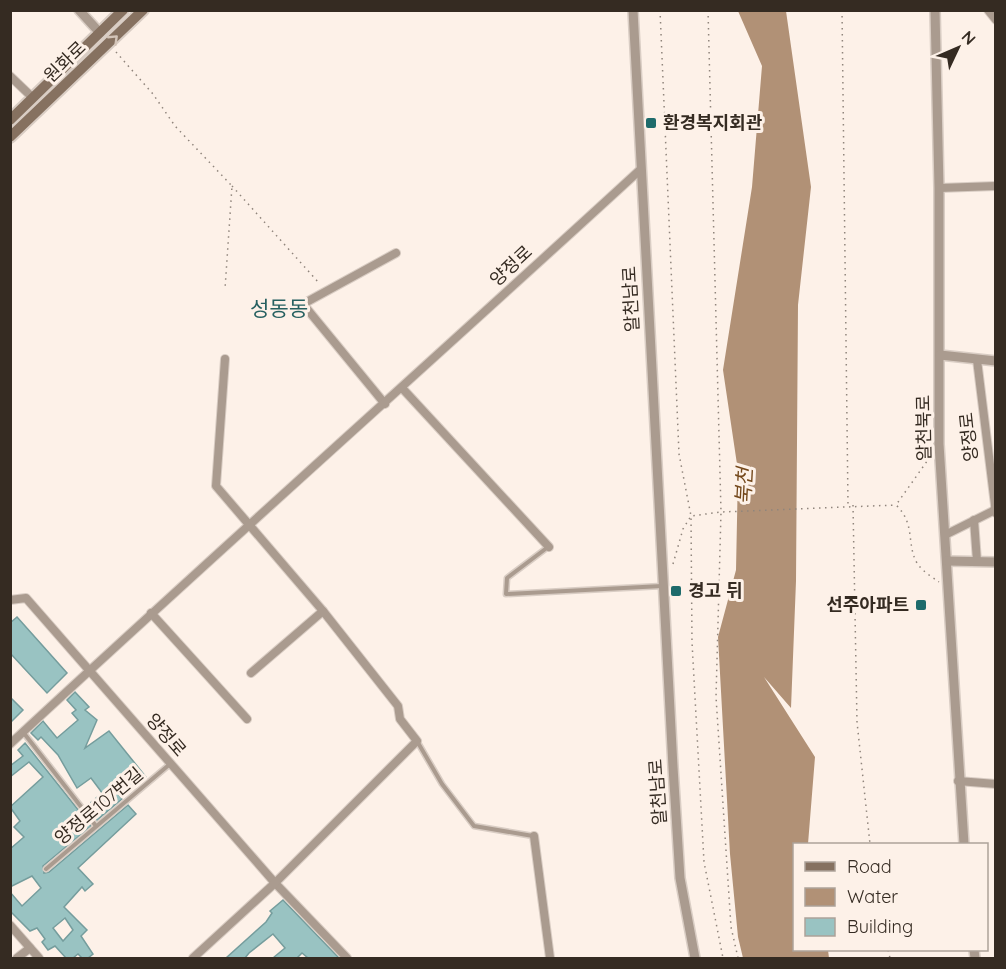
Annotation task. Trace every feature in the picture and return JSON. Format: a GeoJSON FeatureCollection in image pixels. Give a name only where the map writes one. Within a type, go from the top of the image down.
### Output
{"type":"FeatureCollection","features":[{"type":"Feature","properties":{"kind":"main road","name":"원화로"},"geometry":{"type":"LineString","coordinates":[[10,120],[123,10]]}},
{"type":"Feature","properties":{"kind":"main road","name":"원화로"},"geometry":{"type":"LineString","coordinates":[[10,137],[143,10]]}},
{"type":"Feature","properties":{"kind":"street"},"geometry":{"type":"LineString","coordinates":[[79,10],[99,33]]}},
{"type":"Feature","properties":{"kind":"street","name":"알천남로"},"geometry":{"type":"LineString","coordinates":[[633,10],[662,586],[680,878],[695,958]]}},
{"type":"Feature","properties":{"kind":"street","name":"알천북로"},"geometry":{"type":"LineString","coordinates":[[935,10],[939,188],[939,444],[954,658],[958,781],[964,843]]}},
{"type":"Feature","properties":{"kind":"street"},"geometry":{"type":"LineString","coordinates":[[988,10],[996,20]]}},
{"type":"Feature","properties":{"kind":"street"},"geometry":{"type":"LineString","coordinates":[[10,76],[33,98]]}},
{"type":"Feature","properties":{"kind":"street","name":"양정로"},"geometry":{"type":"LineString","coordinates":[[347,958],[275,883],[89,671],[641,169]]}},
{"type":"Feature","properties":{"kind":"street"},"geometry":{"type":"LineString","coordinates":[[939,188],[996,186]]}},
{"type":"Feature","properties":{"kind":"street"},"geometry":{"type":"LineString","coordinates":[[385,404],[303,304],[396,253]]}},
{"type":"Feature","properties":{"kind":"street"},"geometry":{"type":"LineString","coordinates":[[940,355],[996,361]]}},
{"type":"Feature","properties":{"kind":"street"},"geometry":{"type":"LineString","coordinates":[[193,958],[275,883],[417,741],[400,719],[398,706],[323,611],[216,486],[225,359]]}},
{"type":"Feature","properties":{"kind":"street","name":"양정로"},"geometry":{"type":"LineString","coordinates":[[977,360],[995,510]]}},
{"type":"Feature","properties":{"kind":"street"},"geometry":{"type":"LineString","coordinates":[[402,388],[549,547]]}},
{"type":"Feature","properties":{"kind":"street"},"geometry":{"type":"LineString","coordinates":[[945,535],[995,510]]}},
{"type":"Feature","properties":{"kind":"street"},"geometry":{"type":"LineString","coordinates":[[974,520],[976,561]]}},
{"type":"Feature","properties":{"kind":"street"},"geometry":{"type":"LineString","coordinates":[[947,561],[996,562]]}},
{"type":"Feature","properties":{"kind":"street"},"geometry":{"type":"LineString","coordinates":[[10,600],[26,598],[89,671],[10,744]]}},
{"type":"Feature","properties":{"kind":"street"},"geometry":{"type":"LineString","coordinates":[[251,673],[323,611]]}},
{"type":"Feature","properties":{"kind":"street"},"geometry":{"type":"LineString","coordinates":[[151,613],[247,719]]}},
{"type":"Feature","properties":{"kind":"street"},"geometry":{"type":"LineString","coordinates":[[958,781],[996,784]]}},
{"type":"Feature","properties":{"kind":"street"},"geometry":{"type":"LineString","coordinates":[[534,836],[550,958]]}},
{"type":"Feature","properties":{"kind":"street"},"geometry":{"type":"LineString","coordinates":[[10,925],[39,958]]}},
{"type":"Feature","properties":{"kind":"street"},"geometry":{"type":"LineString","coordinates":[[17,958],[30,948]]}},
{"type":"Feature","properties":{"kind":"lane"},"geometry":{"type":"LineString","coordinates":[[549,547],[507,578],[506,594],[662,586]]}},
{"type":"Feature","properties":{"kind":"lane"},"geometry":{"type":"LineString","coordinates":[[23,732],[96,826]]}},
{"type":"Feature","properties":{"kind":"lane"},"geometry":{"type":"LineString","coordinates":[[417,741],[442,784],[474,826],[534,836]]}},
{"type":"Feature","properties":{"kind":"lane","name":"양정로107번길"},"geometry":{"type":"LineString","coordinates":[[46,869],[170,764]]}},
{"type":"Feature","properties":{"kind":"path"},"geometry":{"type":"LineString","coordinates":[[660,10],[680,454],[691,516],[692,632],[704,862],[723,958]]}},
{"type":"Feature","properties":{"kind":"path"},"geometry":{"type":"LineString","coordinates":[[708,10],[721,512],[716,697],[731,927],[738,958]]}},
{"type":"Feature","properties":{"kind":"path"},"geometry":{"type":"LineString","coordinates":[[842,10],[849,505]]}},
{"type":"Feature","properties":{"kind":"path"},"geometry":{"type":"LineString","coordinates":[[108,44],[153,94],[176,126],[325,290]]}},
{"type":"Feature","properties":{"kind":"path"},"geometry":{"type":"LineString","coordinates":[[225,289],[232,186]]}},
{"type":"Feature","properties":{"kind":"path"},"geometry":{"type":"LineString","coordinates":[[896,505],[939,444]]}},
{"type":"Feature","properties":{"kind":"path"},"geometry":{"type":"LineString","coordinates":[[853,505],[857,722],[870,843]]}},
{"type":"Feature","properties":{"kind":"path"},"geometry":{"type":"LineString","coordinates":[[691,516],[727,511],[896,505],[904,512],[910,526],[915,561],[948,590]]}},
{"type":"Feature","properties":{"kind":"path"},"geometry":{"type":"LineString","coordinates":[[670,570],[683,529],[691,516]]}},
{"type":"Feature","properties":{"kind":"water","name":"북천"},"geometry":{"type":"Polygon","coordinates":[[[738,11],[786,11],[811,187],[798,305],[796,581],[791,708],[764,677],[815,757],[808,843],[793,843],[793,951],[828,951],[829,958],[743,958],[738,937],[730,854],[718,637],[736,570],[738,471],[723,370],[752,187],[762,66],[738,11]]]}},
{"type":"Feature","properties":{"kind":"building"},"geometry":{"type":"Polygon","coordinates":[[[17,617],[67,673],[47,693],[10,653],[10,623],[17,617]]]}},
{"type":"Feature","properties":{"kind":"building"},"geometry":{"type":"Polygon","coordinates":[[[75,692],[89,707],[85,710],[97,720],[85,748],[109,731],[146,777],[119,795],[122,799],[97,820],[88,805],[102,793],[91,778],[77,788],[58,755],[41,737],[38,740],[31,733],[43,721],[57,738],[78,720],[72,713],[76,710],[67,700],[75,692]]]}},
{"type":"Feature","properties":{"kind":"building"},"geometry":{"type":"Polygon","coordinates":[[[10,697],[23,710],[10,723],[10,697]]]}},
{"type":"Feature","properties":{"kind":"building"},"geometry":{"type":"Polygon","coordinates":[[[25,743],[91,826],[43,866],[44,873],[49,872],[128,805],[136,814],[78,868],[93,884],[85,891],[82,887],[64,907],[87,930],[81,936],[93,954],[88,958],[82,958],[78,954],[73,958],[66,958],[55,946],[48,950],[42,942],[45,939],[37,928],[30,931],[10,911],[10,892],[22,906],[41,888],[32,876],[10,887],[10,849],[24,837],[14,827],[20,821],[10,807],[43,777],[29,762],[10,777],[10,766],[23,756],[18,750],[25,743]],[[65,918],[53,928],[63,941],[73,930],[65,918]]]}},
{"type":"Feature","properties":{"kind":"building"},"geometry":{"type":"Polygon","coordinates":[[[283,900],[339,958],[308,958],[302,953],[297,958],[273,958],[285,948],[273,934],[245,958],[226,958],[266,922],[272,913],[270,911],[283,900]]]}},
{"type":"Feature","properties":{"kind":"place","name":"환경복지회관"},"geometry":{"type":"Point","coordinates":[651,123]}},
{"type":"Feature","properties":{"kind":"place","name":"경고 뒤"},"geometry":{"type":"Point","coordinates":[676,591]}},
{"type":"Feature","properties":{"kind":"place","name":"선주아파트"},"geometry":{"type":"Point","coordinates":[921,605]}},
{"type":"Feature","properties":{"kind":"district","name":"성동동"},"geometry":{"type":"Point","coordinates":[279,309]}}]}
